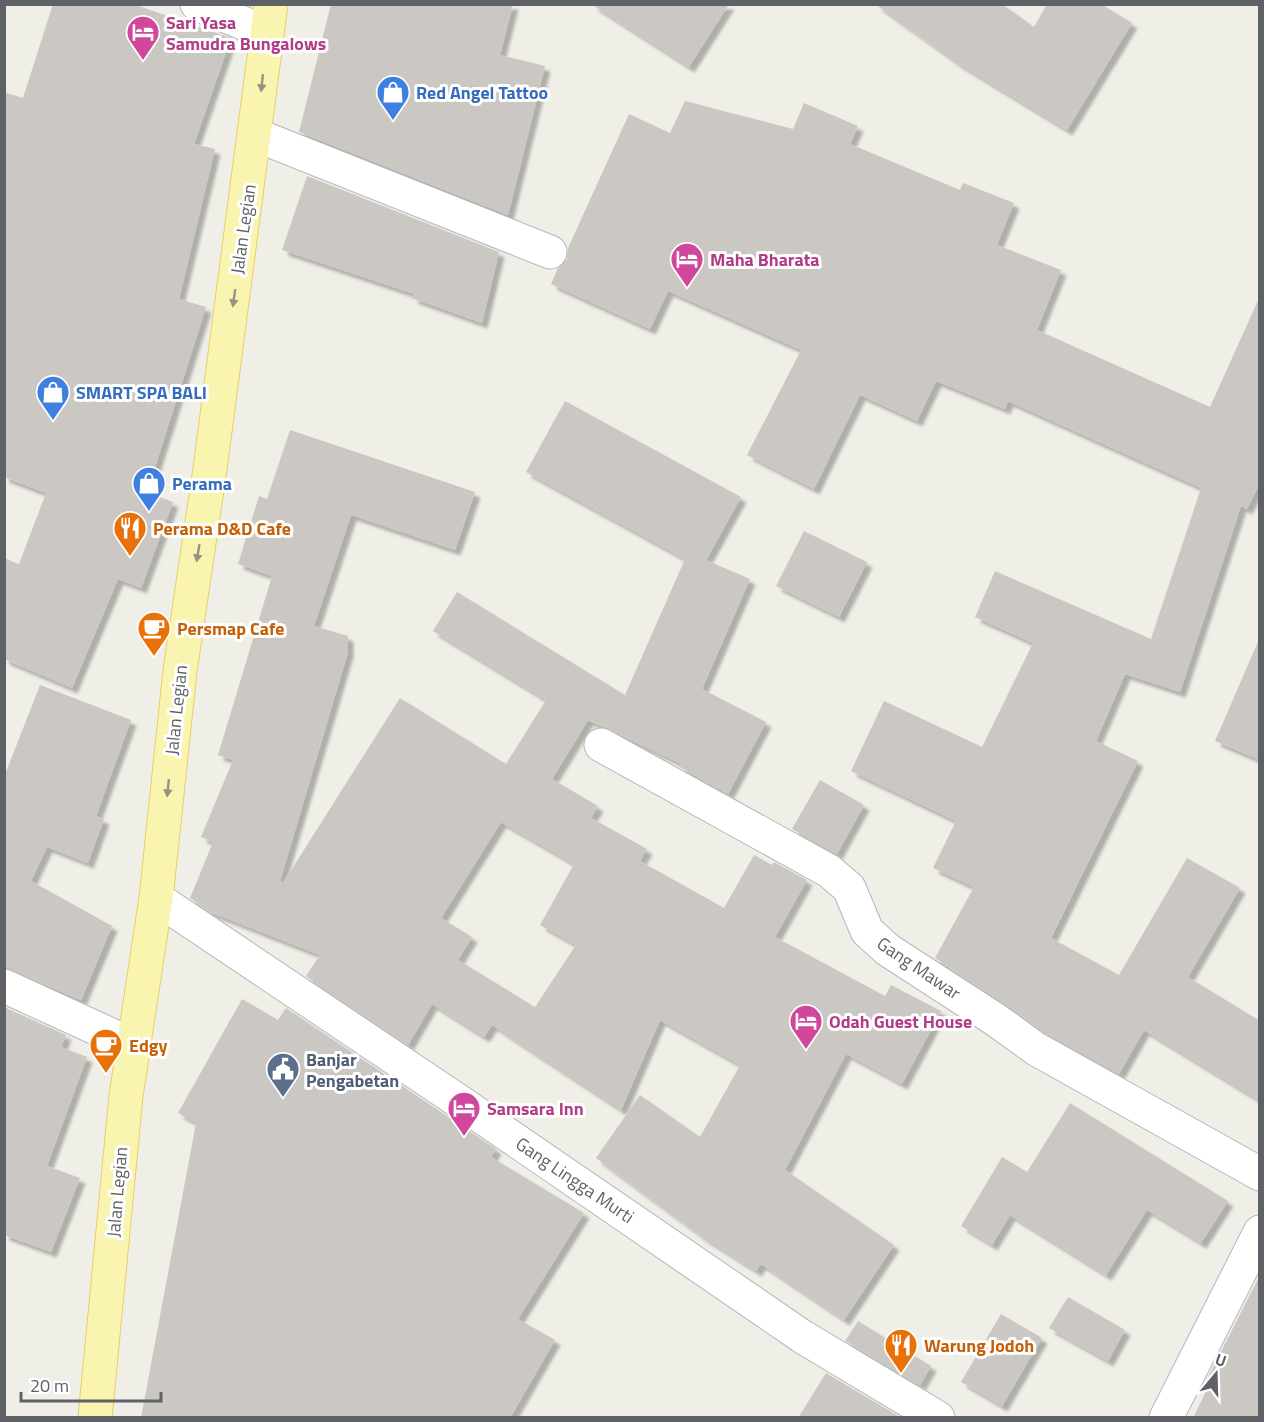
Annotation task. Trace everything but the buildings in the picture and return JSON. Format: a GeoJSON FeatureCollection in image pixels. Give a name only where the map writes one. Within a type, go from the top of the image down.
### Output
{"type":"FeatureCollection","features":[{"type":"Feature","properties":{"kind":"main road","name":"Jalan Legian"},"geometry":{"type":"LineString","coordinates":[[95,1418],[126,1096],[156,898],[180,671],[256,135],[269,19]]}},
{"type":"Feature","properties":{"kind":"street"},"geometry":{"type":"LineString","coordinates":[[197,4],[269,19]]}},
{"type":"Feature","properties":{"kind":"street"},"geometry":{"type":"LineString","coordinates":[[256,135],[550,252]]}},
{"type":"Feature","properties":{"kind":"street","name":"Gang Mawar"},"geometry":{"type":"LineString","coordinates":[[601,745],[830,870],[849,888],[867,931],[888,950],[996,1020],[1036,1049],[1260,1174]]}},
{"type":"Feature","properties":{"kind":"street","name":"Gang Lingga Murti"},"geometry":{"type":"LineString","coordinates":[[156,898],[460,1102],[803,1337],[938,1418]]}},
{"type":"Feature","properties":{"kind":"street"},"geometry":{"type":"LineString","coordinates":[[4,986],[134,1045]]}},
{"type":"Feature","properties":{"kind":"street"},"geometry":{"type":"LineString","coordinates":[[1166,1418],[1260,1232]]}},
{"type":"Feature","properties":{"kind":"place","name":"Sari Yasa Samudra Bungalows"},"geometry":{"type":"Point","coordinates":[143,61]}},
{"type":"Feature","properties":{"kind":"place","name":"Red Angel Tattoo"},"geometry":{"type":"Point","coordinates":[393,121]}},
{"type":"Feature","properties":{"kind":"place","name":"Maha Bharata"},"geometry":{"type":"Point","coordinates":[687,288]}},
{"type":"Feature","properties":{"kind":"place","name":"SMART SPA BALI"},"geometry":{"type":"Point","coordinates":[53,421]}},
{"type":"Feature","properties":{"kind":"place","name":"Perama"},"geometry":{"type":"Point","coordinates":[149,512]}},
{"type":"Feature","properties":{"kind":"place","name":"Perama D&D Cafe"},"geometry":{"type":"Point","coordinates":[130,557]}},
{"type":"Feature","properties":{"kind":"place","name":"Persmap Cafe"},"geometry":{"type":"Point","coordinates":[154,657]}},
{"type":"Feature","properties":{"kind":"place","name":"Odah Guest House"},"geometry":{"type":"Point","coordinates":[806,1050]}},
{"type":"Feature","properties":{"kind":"place","name":"Edgy"},"geometry":{"type":"Point","coordinates":[106,1074]}},
{"type":"Feature","properties":{"kind":"place","name":"Banjar Pengabetan"},"geometry":{"type":"Point","coordinates":[283,1098]}},
{"type":"Feature","properties":{"kind":"place","name":"Samsara Inn"},"geometry":{"type":"Point","coordinates":[464,1137]}},
{"type":"Feature","properties":{"kind":"place","name":"Warung Jodoh"},"geometry":{"type":"Point","coordinates":[901,1374]}}]}
